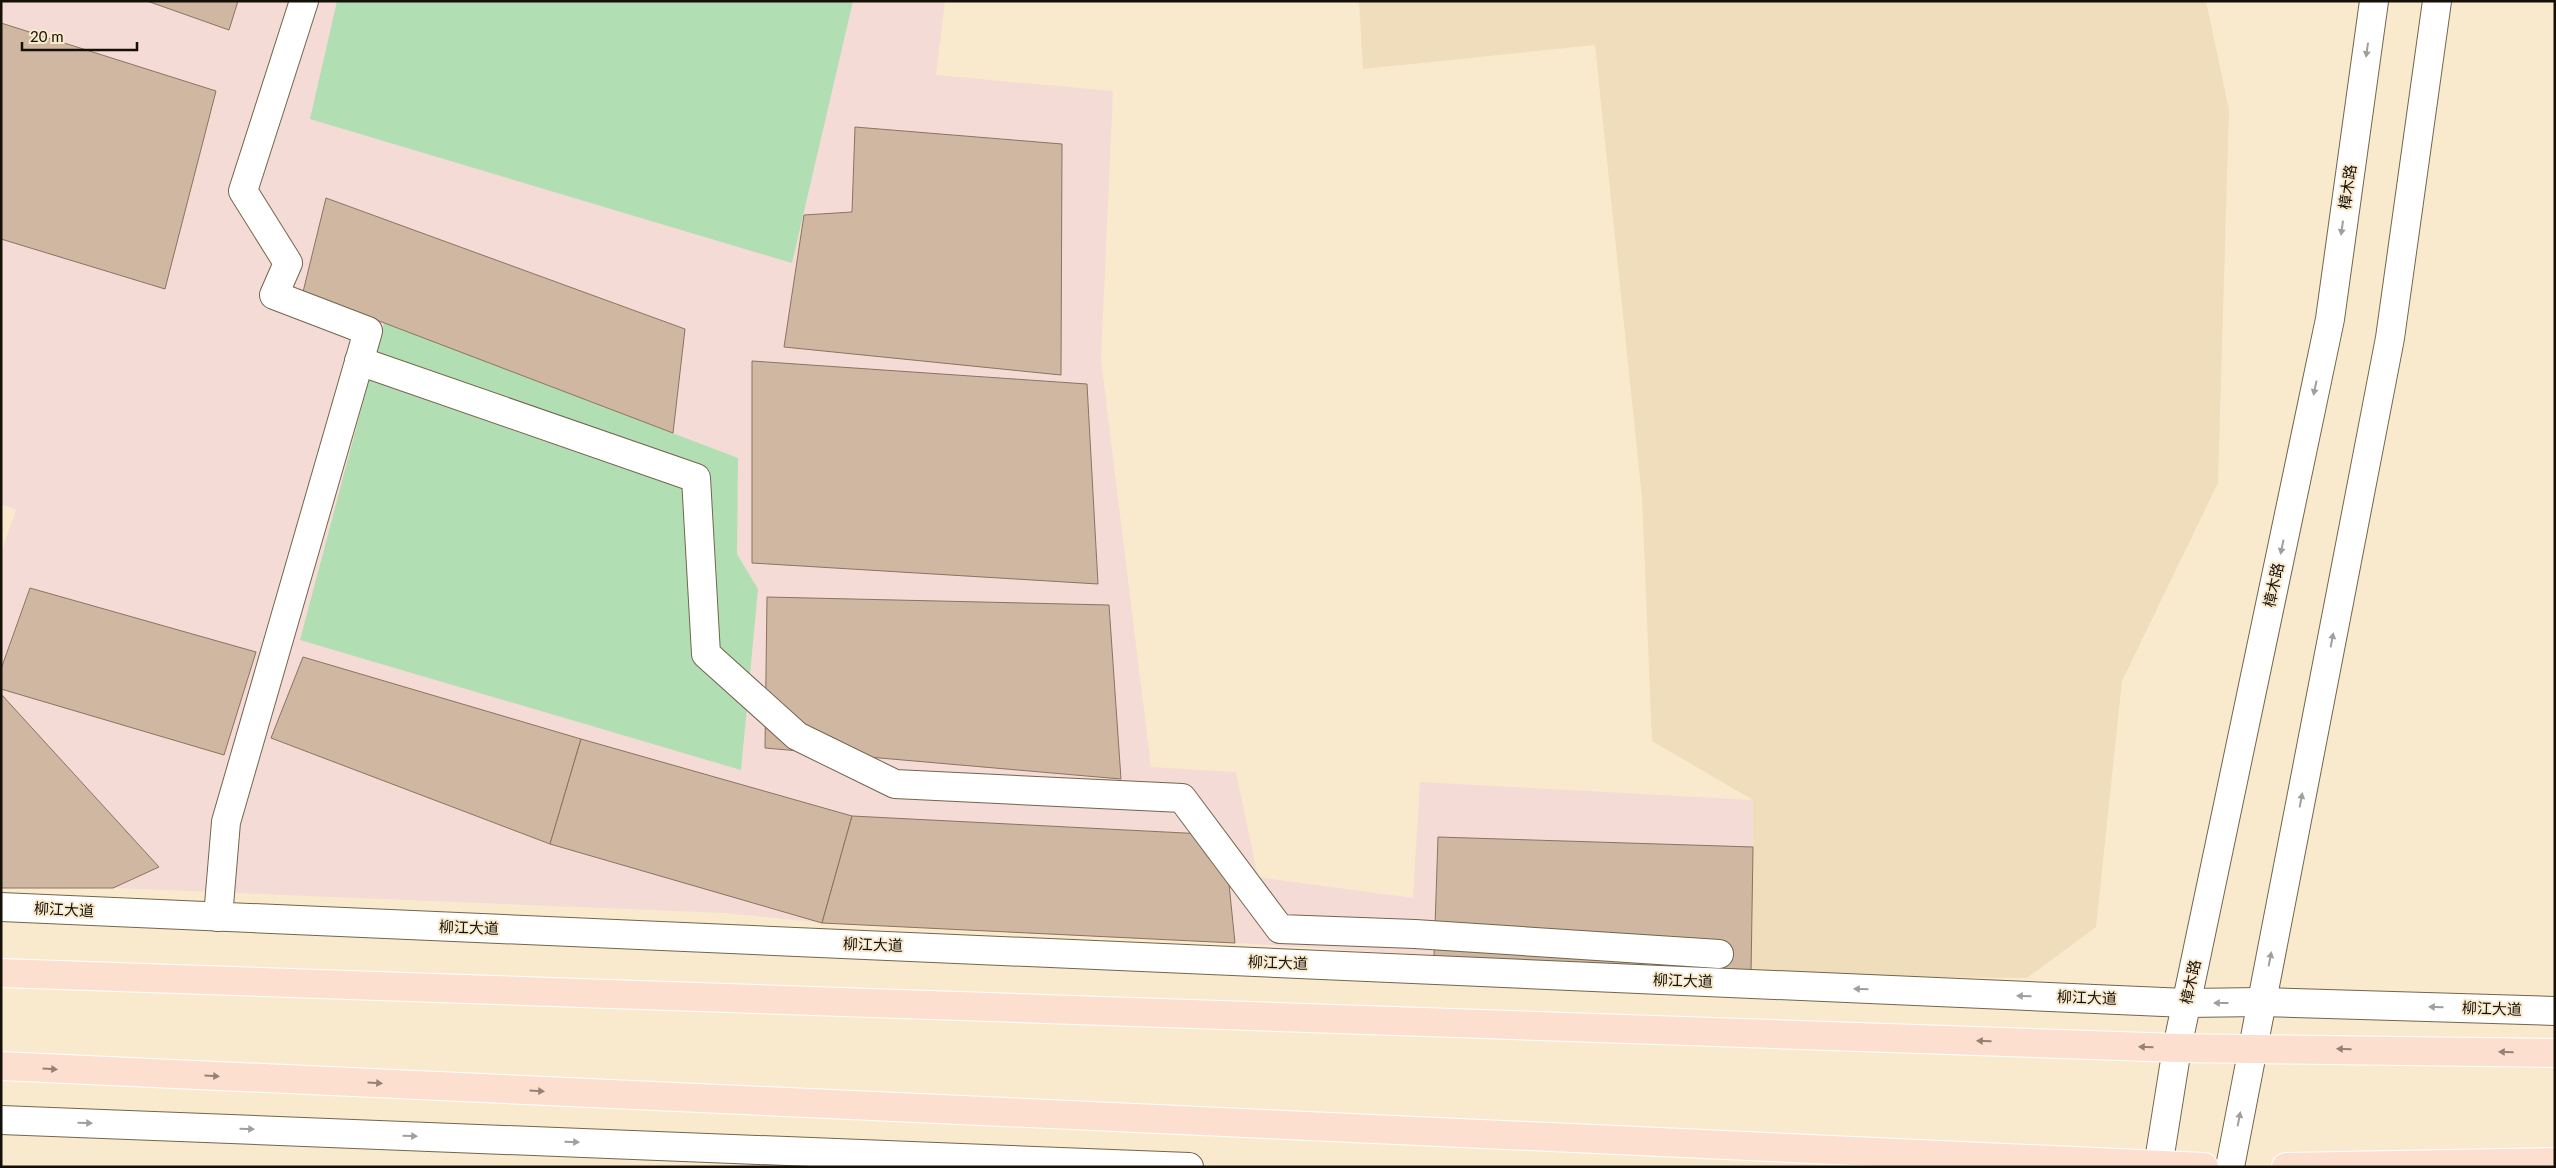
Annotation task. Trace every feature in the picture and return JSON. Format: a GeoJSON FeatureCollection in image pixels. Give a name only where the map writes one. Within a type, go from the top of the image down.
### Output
{"type":"FeatureCollection","features":[{"type":"Feature","properties":{"kind":"main road"},"geometry":{"type":"LineString","coordinates":[[1,973],[2177,1048],[2555,1053]]}},
{"type":"Feature","properties":{"kind":"main road"},"geometry":{"type":"LineString","coordinates":[[1,1066],[2204,1167]]}},
{"type":"Feature","properties":{"kind":"main road"},"geometry":{"type":"LineString","coordinates":[[2286,1167],[2555,1162]]}},
{"type":"Feature","properties":{"kind":"street"},"geometry":{"type":"LineString","coordinates":[[218,917],[226,822],[368,331],[274,295],[288,263],[243,191],[304,1]]}},
{"type":"Feature","properties":{"kind":"street","name":"樟木路"},"geometry":{"type":"LineString","coordinates":[[2158,1166],[2186,1003],[2330,319],[2374,1]]}},
{"type":"Feature","properties":{"kind":"street"},"geometry":{"type":"LineString","coordinates":[[2230,1167],[2390,338],[2437,1]]}},
{"type":"Feature","properties":{"kind":"street"},"geometry":{"type":"LineString","coordinates":[[359,361],[696,478],[706,654],[797,736],[895,784],[1182,798],[1280,929],[1415,934],[1719,954]]}},
{"type":"Feature","properties":{"kind":"street","name":"柳江大道"},"geometry":{"type":"LineString","coordinates":[[1,907],[2186,1003],[2262,1002],[2555,1011]]}},
{"type":"Feature","properties":{"kind":"street"},"geometry":{"type":"LineString","coordinates":[[1,1120],[1189,1167]]}},
{"type":"Feature","properties":{"kind":"shaded area"},"geometry":{"type":"Polygon","coordinates":[[[1,1],[945,1],[936,75],[1113,91],[1101,359],[1151,767],[1236,772],[1258,877],[1413,898],[1420,782],[1753,800],[1751,975],[1235,943],[822,923],[725,913],[113,888],[1,888],[1,553],[16,510],[1,504],[1,1]]]}},
{"type":"Feature","properties":{"kind":"shaded area"},"geometry":{"type":"Polygon","coordinates":[[[1359,1],[2206,1],[2229,110],[2218,483],[2122,681],[2096,927],[2027,978],[1751,975],[1753,800],[1652,741],[1642,498],[1595,45],[1363,69],[1359,1]]]}},
{"type":"Feature","properties":{"kind":"green space"},"geometry":{"type":"Polygon","coordinates":[[[337,1],[853,1],[792,263],[310,119],[337,1]]]}},
{"type":"Feature","properties":{"kind":"green space"},"geometry":{"type":"Polygon","coordinates":[[[384,323],[738,458],[737,554],[758,589],[741,770],[300,640],[384,323]]]}},
{"type":"Feature","properties":{"kind":"building"},"geometry":{"type":"Polygon","coordinates":[[[147,1],[238,1],[229,30],[147,1]]]}},
{"type":"Feature","properties":{"kind":"building"},"geometry":{"type":"Polygon","coordinates":[[[1,23],[216,91],[165,289],[1,239],[1,23]]]}},
{"type":"Feature","properties":{"kind":"building"},"geometry":{"type":"Polygon","coordinates":[[[855,127],[1062,144],[1061,375],[784,347],[804,215],[852,212],[855,127]]]}},
{"type":"Feature","properties":{"kind":"building"},"geometry":{"type":"Polygon","coordinates":[[[326,198],[685,329],[673,433],[303,292],[326,198]]]}},
{"type":"Feature","properties":{"kind":"building"},"geometry":{"type":"Polygon","coordinates":[[[752,361],[1087,384],[1098,584],[752,563],[752,361]]]}},
{"type":"Feature","properties":{"kind":"building"},"geometry":{"type":"Polygon","coordinates":[[[30,588],[256,652],[224,755],[1,689],[1,669],[30,588]]]}},
{"type":"Feature","properties":{"kind":"building"},"geometry":{"type":"Polygon","coordinates":[[[767,597],[1109,605],[1121,779],[765,748],[767,597]]]}},
{"type":"Feature","properties":{"kind":"building"},"geometry":{"type":"Polygon","coordinates":[[[303,657],[581,739],[550,844],[271,738],[303,657]]]}},
{"type":"Feature","properties":{"kind":"building"},"geometry":{"type":"Polygon","coordinates":[[[1,694],[159,867],[113,888],[1,888],[1,694]]]}},
{"type":"Feature","properties":{"kind":"building"},"geometry":{"type":"Polygon","coordinates":[[[581,739],[852,816],[822,923],[550,844],[581,739]]]}},
{"type":"Feature","properties":{"kind":"building"},"geometry":{"type":"Polygon","coordinates":[[[852,816],[1224,835],[1235,943],[822,923],[852,816]]]}},
{"type":"Feature","properties":{"kind":"building"},"geometry":{"type":"Polygon","coordinates":[[[1438,837],[1753,847],[1751,975],[1434,956],[1438,837]]]}}]}
